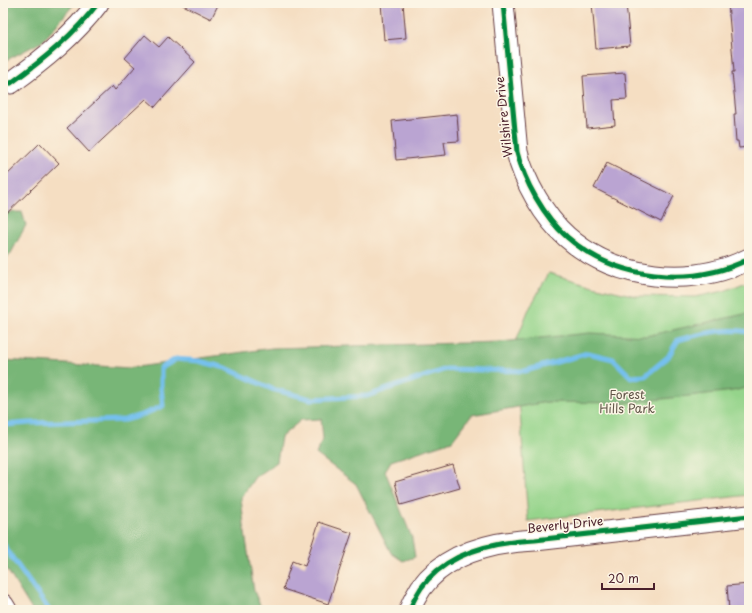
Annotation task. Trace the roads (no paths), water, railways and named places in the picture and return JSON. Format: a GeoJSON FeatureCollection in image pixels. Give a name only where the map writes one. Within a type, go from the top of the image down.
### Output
{"type":"FeatureCollection","features":[{"type":"Feature","properties":{"kind":"street"},"geometry":{"type":"LineString","coordinates":[[11,83],[37,64],[77,29],[98,3]]}},
{"type":"Feature","properties":{"kind":"street","name":"Wilshire Drive"},"geometry":{"type":"LineString","coordinates":[[503,3],[517,152],[520,164],[530,188],[553,222],[567,237],[598,258],[628,270],[669,277],[713,272],[730,267],[749,258]]}},
{"type":"Feature","properties":{"kind":"street","name":"Beverly Drive"},"geometry":{"type":"LineString","coordinates":[[410,610],[411,605],[429,578],[444,565],[459,556],[484,547],[510,541],[535,540],[637,527],[749,516]]}},
{"type":"Feature","properties":{"kind":"street"},"geometry":{"type":"LineString","coordinates":[[3,605],[6,610]]}},
{"type":"Feature","properties":{"kind":"waterway"},"geometry":{"type":"LineString","coordinates":[[3,425],[125,420],[142,415],[163,406],[161,368],[176,359],[199,361],[226,368],[272,389],[311,399],[367,396],[446,369],[525,371],[588,353],[613,359],[631,377],[645,376],[668,357],[678,340],[713,332],[749,332]]}},
{"type":"Feature","properties":{"kind":"waterway"},"geometry":{"type":"LineString","coordinates":[[3,543],[49,610]]}},
{"type":"Feature","properties":{"kind":"park label","name":"Forest Hills Park"},"geometry":{"type":"Point","coordinates":[627,402]}}]}
